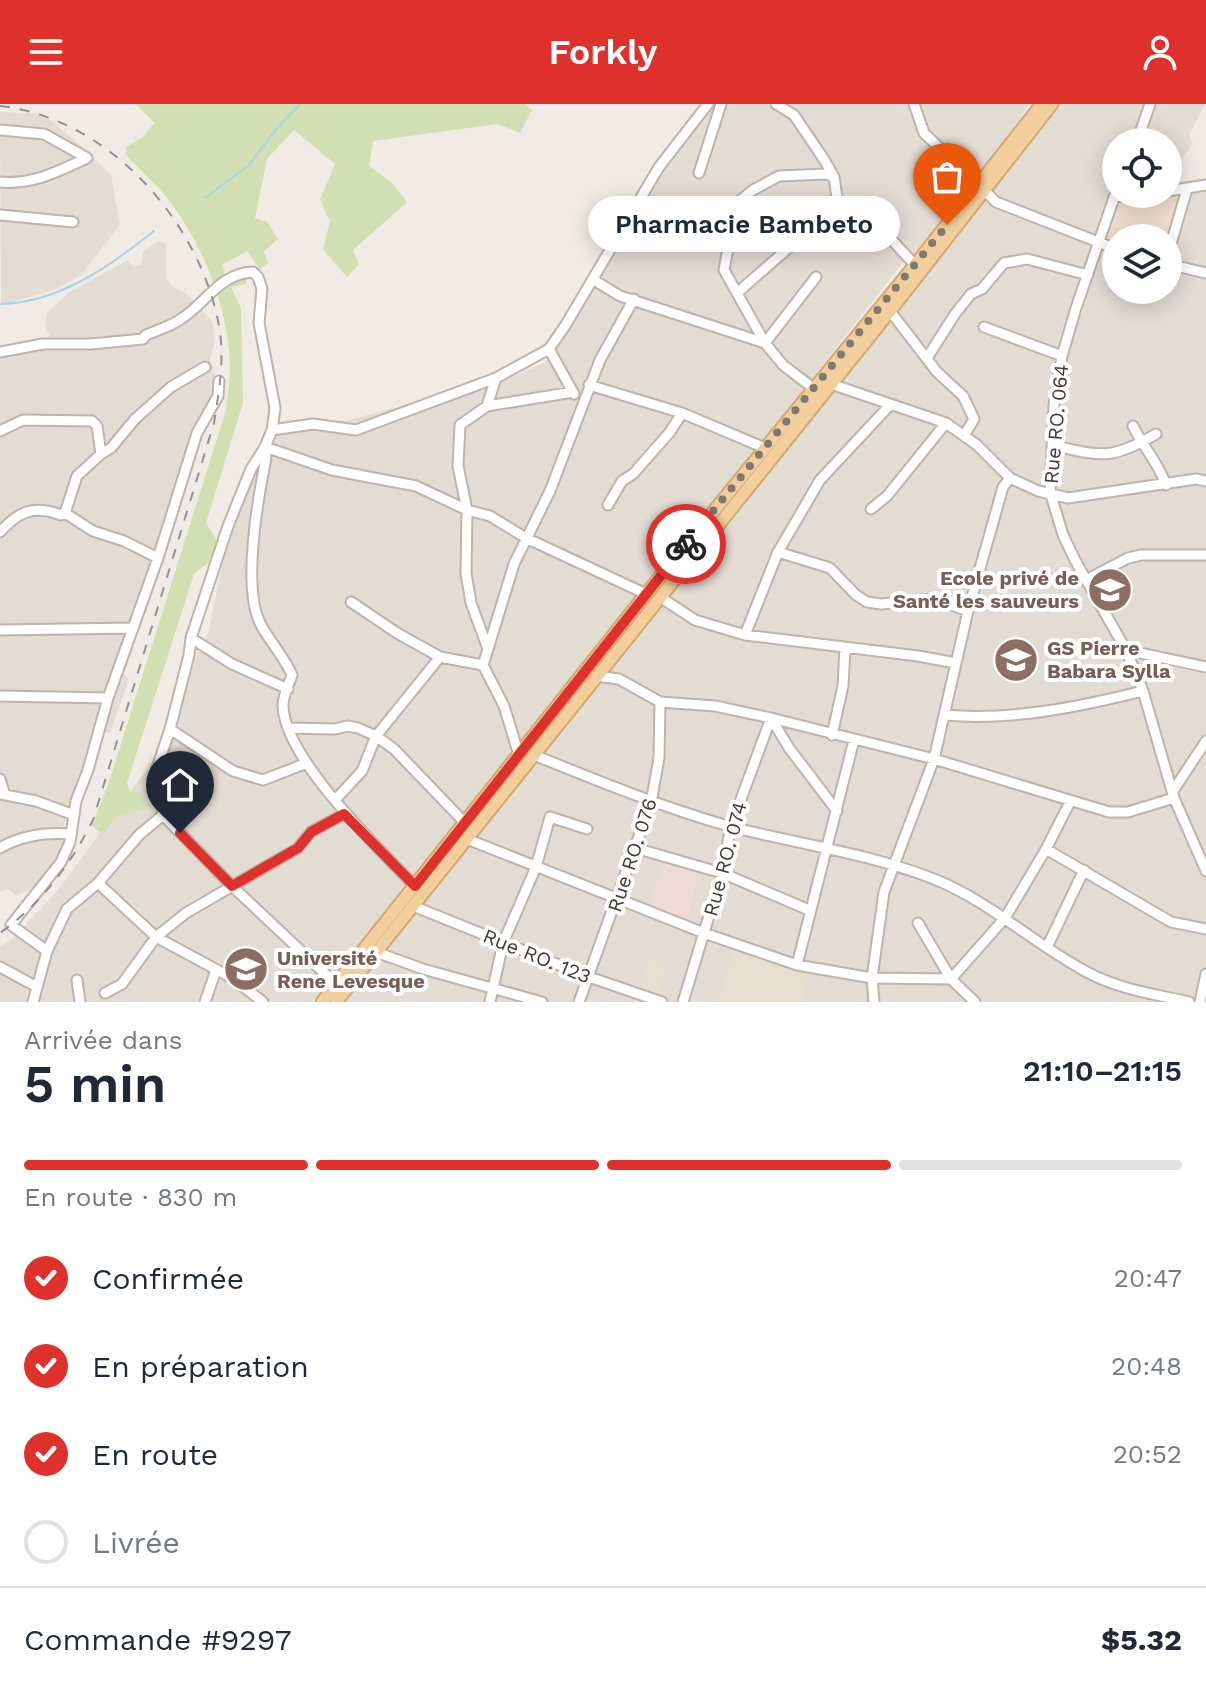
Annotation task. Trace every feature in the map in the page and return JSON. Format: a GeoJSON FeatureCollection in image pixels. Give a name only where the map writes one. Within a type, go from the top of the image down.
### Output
{"type":"FeatureCollection","features":[{"type":"Feature","properties":{"kind":"main road"},"geometry":{"type":"LineString","coordinates":[[982,188],[1032,104]]}},
{"type":"Feature","properties":{"kind":"main road"},"geometry":{"type":"LineString","coordinates":[[336,1002],[890,311],[1042,104]]}},
{"type":"Feature","properties":{"kind":"main road"},"geometry":{"type":"LineString","coordinates":[[322,1002],[813,388],[1052,104]]}},
{"type":"Feature","properties":{"kind":"main road"},"geometry":{"type":"LineString","coordinates":[[982,188],[1061,104]]}},
{"type":"Feature","properties":{"kind":"street"},"geometry":{"type":"LineString","coordinates":[[272,430],[313,424],[356,430],[496,378],[549,349],[594,280],[659,167],[708,104]]}},
{"type":"Feature","properties":{"kind":"street"},"geometry":{"type":"LineString","coordinates":[[699,173],[721,104]]}},
{"type":"Feature","properties":{"kind":"street"},"geometry":{"type":"LineString","coordinates":[[776,104],[794,115],[834,177],[841,225]]}},
{"type":"Feature","properties":{"kind":"street"},"geometry":{"type":"LineString","coordinates":[[914,104],[924,133],[996,202],[1102,245]]}},
{"type":"Feature","properties":{"kind":"street"},"geometry":{"type":"LineString","coordinates":[[1142,128],[1150,104]]}},
{"type":"Feature","properties":{"kind":"street"},"geometry":{"type":"LineString","coordinates":[[0,130],[44,134],[87,158],[45,178],[14,184],[0,182]]}},
{"type":"Feature","properties":{"kind":"street"},"geometry":{"type":"LineString","coordinates":[[623,228],[677,229],[702,223],[730,209],[753,190],[779,176],[826,174],[834,177]]}},
{"type":"Feature","properties":{"kind":"street"},"geometry":{"type":"LineString","coordinates":[[1182,190],[1206,185]]}},
{"type":"Feature","properties":{"kind":"street"},"geometry":{"type":"LineString","coordinates":[[1177,224],[1187,189]]}},
{"type":"Feature","properties":{"kind":"street","name":"Rue RO. 064"},"geometry":{"type":"LineString","coordinates":[[1111,208],[1062,356],[1054,405],[1050,492],[1063,535],[1126,650],[1143,691],[1173,794],[1206,871]]}},
{"type":"Feature","properties":{"kind":"street"},"geometry":{"type":"LineString","coordinates":[[730,209],[733,221],[724,270],[765,343],[783,365],[813,388]]}},
{"type":"Feature","properties":{"kind":"street"},"geometry":{"type":"LineString","coordinates":[[0,215],[73,222]]}},
{"type":"Feature","properties":{"kind":"street"},"geometry":{"type":"LineString","coordinates":[[737,293],[809,230],[841,225],[870,226],[890,238],[915,265]]}},
{"type":"Feature","properties":{"kind":"street"},"geometry":{"type":"LineString","coordinates":[[927,358],[971,294],[982,289],[1004,263],[1012,259],[1027,259],[1088,275]]}},
{"type":"Feature","properties":{"kind":"street"},"geometry":{"type":"LineString","coordinates":[[1182,267],[1206,273]]}},
{"type":"Feature","properties":{"kind":"street"},"geometry":{"type":"LineString","coordinates":[[0,352],[43,344],[143,339],[179,321],[204,301],[210,290],[239,272],[253,272],[258,277],[262,289],[259,323],[275,408],[272,430],[251,469],[228,526],[191,638],[170,729],[156,771],[163,815],[232,886],[336,984]]}},
{"type":"Feature","properties":{"kind":"street"},"geometry":{"type":"LineString","coordinates":[[765,343],[816,277]]}},
{"type":"Feature","properties":{"kind":"street"},"geometry":{"type":"LineString","coordinates":[[594,280],[620,296],[765,343]]}},
{"type":"Feature","properties":{"kind":"street"},"geometry":{"type":"LineString","coordinates":[[519,755],[504,706],[483,665],[514,564],[550,491],[589,385],[634,299]]}},
{"type":"Feature","properties":{"kind":"street"},"geometry":{"type":"LineString","coordinates":[[890,311],[937,372],[963,396],[974,419],[964,436]]}},
{"type":"Feature","properties":{"kind":"street"},"geometry":{"type":"LineString","coordinates":[[984,327],[1062,356]]}},
{"type":"Feature","properties":{"kind":"street"},"geometry":{"type":"LineString","coordinates":[[549,349],[581,408]]}},
{"type":"Feature","properties":{"kind":"street"},"geometry":{"type":"LineString","coordinates":[[65,513],[77,476],[111,448],[135,419],[171,387],[205,367]]}},
{"type":"Feature","properties":{"kind":"street"},"geometry":{"type":"LineString","coordinates":[[487,406],[496,378]]}},
{"type":"Feature","properties":{"kind":"street"},"geometry":{"type":"LineString","coordinates":[[47,951],[11,925],[61,862],[108,698],[158,558],[197,433],[218,396],[219,381]]}},
{"type":"Feature","properties":{"kind":"street"},"geometry":{"type":"LineString","coordinates":[[831,384],[946,423],[977,445],[1010,478],[1038,491],[1068,498],[1196,479],[1206,481]]}},
{"type":"Feature","properties":{"kind":"street"},"geometry":{"type":"LineString","coordinates":[[589,385],[682,413],[765,448]]}},
{"type":"Feature","properties":{"kind":"street"},"geometry":{"type":"LineString","coordinates":[[488,649],[471,603],[466,573],[467,510],[458,466],[460,425],[487,406],[573,392]]}},
{"type":"Feature","properties":{"kind":"street"},"geometry":{"type":"LineString","coordinates":[[745,635],[778,552],[820,480],[890,405]]}},
{"type":"Feature","properties":{"kind":"street"},"geometry":{"type":"LineString","coordinates":[[608,505],[622,481],[633,474],[670,432],[682,413]]}},
{"type":"Feature","properties":{"kind":"street"},"geometry":{"type":"LineString","coordinates":[[0,431],[23,420],[92,421],[97,426],[101,454]]}},
{"type":"Feature","properties":{"kind":"street"},"geometry":{"type":"LineString","coordinates":[[871,509],[887,496],[946,423]]}},
{"type":"Feature","properties":{"kind":"street"},"geometry":{"type":"LineString","coordinates":[[1133,426],[1141,443],[1158,463],[1166,485]]}},
{"type":"Feature","properties":{"kind":"street"},"geometry":{"type":"LineString","coordinates":[[1052,445],[1103,456],[1141,443],[1156,434]]}},
{"type":"Feature","properties":{"kind":"street"},"geometry":{"type":"LineString","coordinates":[[265,447],[332,470],[416,486],[467,510],[490,516],[526,538],[646,594]]}},
{"type":"Feature","properties":{"kind":"street"},"geometry":{"type":"LineString","coordinates":[[265,447],[254,534],[255,606],[261,623],[286,660],[292,675],[283,704],[289,728],[307,763],[344,814],[415,886]]}},
{"type":"Feature","properties":{"kind":"street"},"geometry":{"type":"LineString","coordinates":[[874,1002],[872,978],[884,892],[934,759],[968,611],[1003,487],[1010,478]]}},
{"type":"Feature","properties":{"kind":"street"},"geometry":{"type":"LineString","coordinates":[[0,532],[15,515],[25,512],[65,513],[93,531],[124,541],[158,558]]}},
{"type":"Feature","properties":{"kind":"street"},"geometry":{"type":"LineString","coordinates":[[778,552],[830,568],[867,602],[881,604],[935,599],[968,611]]}},
{"type":"Feature","properties":{"kind":"street"},"geometry":{"type":"LineString","coordinates":[[1086,580],[1128,558],[1141,555],[1206,555]]}},
{"type":"Feature","properties":{"kind":"street"},"geometry":{"type":"LineString","coordinates":[[660,597],[695,620],[745,635],[956,663]]}},
{"type":"Feature","properties":{"kind":"street"},"geometry":{"type":"LineString","coordinates":[[351,602],[440,657],[483,665]]}},
{"type":"Feature","properties":{"kind":"street"},"geometry":{"type":"LineString","coordinates":[[0,630],[133,628]]}},
{"type":"Feature","properties":{"kind":"street"},"geometry":{"type":"LineString","coordinates":[[191,638],[232,664],[288,689]]}},
{"type":"Feature","properties":{"kind":"street"},"geometry":{"type":"LineString","coordinates":[[832,735],[843,686],[845,648]]}},
{"type":"Feature","properties":{"kind":"street"},"geometry":{"type":"LineString","coordinates":[[1126,650],[1206,667]]}},
{"type":"Feature","properties":{"kind":"street"},"geometry":{"type":"LineString","coordinates":[[335,800],[362,771],[376,736],[440,657]]}},
{"type":"Feature","properties":{"kind":"street"},"geometry":{"type":"LineString","coordinates":[[596,676],[619,679],[660,702],[715,706],[771,718],[934,759],[1109,812],[1128,812],[1173,794],[1206,741]]}},
{"type":"Feature","properties":{"kind":"street"},"geometry":{"type":"LineString","coordinates":[[945,715],[980,718],[1088,704],[1143,691]]}},
{"type":"Feature","properties":{"kind":"street"},"geometry":{"type":"LineString","coordinates":[[0,696],[108,698]]}},
{"type":"Feature","properties":{"kind":"street","name":"Rue RO. 076"},"geometry":{"type":"LineString","coordinates":[[579,1002],[651,803],[659,758],[660,702]]}},
{"type":"Feature","properties":{"kind":"street"},"geometry":{"type":"LineString","coordinates":[[771,718],[789,748],[837,811]]}},
{"type":"Feature","properties":{"kind":"street","name":"Rue RO. 074"},"geometry":{"type":"LineString","coordinates":[[683,1002],[722,873],[731,826],[771,718]]}},
{"type":"Feature","properties":{"kind":"street"},"geometry":{"type":"LineString","coordinates":[[289,728],[335,729],[348,726],[376,736],[394,749],[465,823]]}},
{"type":"Feature","properties":{"kind":"street"},"geometry":{"type":"LineString","coordinates":[[170,729],[233,771],[263,780],[307,763]]}},
{"type":"Feature","properties":{"kind":"street"},"geometry":{"type":"LineString","coordinates":[[797,965],[854,740]]}},
{"type":"Feature","properties":{"kind":"street"},"geometry":{"type":"LineString","coordinates":[[534,755],[651,803],[892,865],[937,880],[1005,918],[1086,972],[1127,989],[1189,1002]]}},
{"type":"Feature","properties":{"kind":"street"},"geometry":{"type":"LineString","coordinates":[[0,779],[2,794],[36,801],[74,815]]}},
{"type":"Feature","properties":{"kind":"street"},"geometry":{"type":"LineString","coordinates":[[467,839],[704,933],[797,965],[872,978],[951,979],[1005,918],[1070,802]]}},
{"type":"Feature","properties":{"kind":"street"},"geometry":{"type":"LineString","coordinates":[[105,993],[122,984],[156,937],[186,913],[298,848],[311,832],[344,814]]}},
{"type":"Feature","properties":{"kind":"street"},"geometry":{"type":"LineString","coordinates":[[33,1002],[47,951],[67,909],[98,883],[139,835],[163,815]]}},
{"type":"Feature","properties":{"kind":"street"},"geometry":{"type":"LineString","coordinates":[[490,1002],[503,943],[536,867],[550,817],[587,829]]}},
{"type":"Feature","properties":{"kind":"street"},"geometry":{"type":"LineString","coordinates":[[0,848],[26,837],[71,834]]}},
{"type":"Feature","properties":{"kind":"street"},"geometry":{"type":"LineString","coordinates":[[635,848],[722,873],[809,910]]}},
{"type":"Feature","properties":{"kind":"street"},"geometry":{"type":"LineString","coordinates":[[1046,849],[1171,922],[1206,929]]}},
{"type":"Feature","properties":{"kind":"street"},"geometry":{"type":"LineString","coordinates":[[1047,947],[1084,870]]}},
{"type":"Feature","properties":{"kind":"street"},"geometry":{"type":"LineString","coordinates":[[98,883],[156,937],[232,978],[263,1002]]}},
{"type":"Feature","properties":{"kind":"street","name":"Rue RO. 123"},"geometry":{"type":"LineString","coordinates":[[413,906],[589,977],[662,1002]]}},
{"type":"Feature","properties":{"kind":"street"},"geometry":{"type":"LineString","coordinates":[[918,923],[951,979],[975,1002]]}},
{"type":"Feature","properties":{"kind":"street"},"geometry":{"type":"LineString","coordinates":[[376,952],[423,969],[542,1002]]}},
{"type":"Feature","properties":{"kind":"street"},"geometry":{"type":"LineString","coordinates":[[0,967],[37,987]]}},
{"type":"Feature","properties":{"kind":"street"},"geometry":{"type":"LineString","coordinates":[[205,1002],[216,970]]}},
{"type":"Feature","properties":{"kind":"street"},"geometry":{"type":"LineString","coordinates":[[1200,1002],[1206,974]]}},
{"type":"Feature","properties":{"kind":"street"},"geometry":{"type":"LineString","coordinates":[[77,980],[80,1002]]}},
{"type":"Feature","properties":{"kind":"shaded area"},"geometry":{"type":"Polygon","coordinates":[[[705,104],[1029,104],[964,205],[902,264],[312,1002],[0,1002],[0,946],[12,939],[59,889],[171,736],[180,690],[209,630],[224,556],[254,473],[278,433],[308,431],[405,405],[455,387],[512,377],[546,362],[637,191],[705,104]]]}},
{"type":"Feature","properties":{"kind":"shaded area"},"geometry":{"type":"Polygon","coordinates":[[[1057,104],[1205,104],[1189,135],[1193,144],[1182,158],[1182,128],[1102,128],[1102,208],[1182,208],[1182,190],[1206,184],[1206,1002],[342,1002],[776,460],[835,392],[1057,104]]]}},
{"type":"Feature","properties":{"kind":"shaded area"},"geometry":{"type":"Polygon","coordinates":[[[0,112],[43,114],[78,143],[111,175],[120,225],[80,276],[54,290],[1,305],[0,112]]]}},
{"type":"Feature","properties":{"kind":"shaded area"},"geometry":{"type":"Polygon","coordinates":[[[1113,208],[1179,208],[1173,224],[1107,224],[1113,208]]]}},
{"type":"Feature","properties":{"kind":"shaded area"},"geometry":{"type":"Polygon","coordinates":[[[160,241],[166,244],[166,278],[173,287],[186,293],[212,321],[215,340],[210,360],[215,374],[211,397],[202,415],[166,548],[114,665],[129,679],[110,733],[97,730],[64,825],[65,846],[36,886],[17,896],[7,889],[0,892],[0,355],[50,336],[45,327],[47,313],[68,293],[128,260],[134,268],[141,264],[144,250],[160,241]]]}},
{"type":"Feature","properties":{"kind":"shaded area"},"geometry":{"type":"Polygon","coordinates":[[[666,858],[698,868],[688,922],[649,907],[666,858]]]}},
{"type":"Feature","properties":{"kind":"shaded area"},"geometry":{"type":"Polygon","coordinates":[[[734,947],[807,974],[805,1002],[719,1002],[734,947]]]}},
{"type":"Feature","properties":{"kind":"shaded area"},"geometry":{"type":"Polygon","coordinates":[[[649,958],[666,964],[659,994],[638,989],[649,958]]]}},
{"type":"Feature","properties":{"kind":"green space"},"geometry":{"type":"Polygon","coordinates":[[[135,104],[525,104],[532,110],[520,133],[497,124],[373,141],[369,166],[391,182],[407,202],[353,250],[359,264],[347,277],[323,249],[330,221],[320,200],[335,164],[294,130],[267,159],[255,218],[267,222],[278,239],[264,251],[268,263],[260,269],[247,251],[222,265],[226,278],[247,277],[246,284],[231,287],[241,308],[243,403],[206,523],[219,544],[218,555],[194,574],[127,783],[130,792],[138,792],[151,807],[117,816],[103,834],[92,826],[109,782],[226,410],[230,372],[225,323],[203,257],[168,199],[125,154],[126,147],[141,138],[155,123],[135,104]]]}},
{"type":"Feature","properties":{"kind":"waterway"},"geometry":{"type":"LineString","coordinates":[[205,198],[249,165],[300,104]]}},
{"type":"Feature","properties":{"kind":"waterway"},"geometry":{"type":"LineString","coordinates":[[0,304],[22,302],[63,290],[120,257],[154,231]]}},
{"type":"Feature","properties":{"kind":"railway"},"geometry":{"type":"LineString","coordinates":[[0,106],[40,115],[78,131],[112,153],[143,182],[170,214],[192,249],[209,287],[219,326],[221,351],[214,423],[93,820],[54,882],[29,909],[0,933]]}},
{"type":"Feature","properties":{"kind":"way so far"},"geometry":{"type":"LineString","coordinates":[[686,544],[947,225]]}},
{"type":"Feature","properties":{"kind":"place","name":"Pharmacie Bambeto"},"geometry":{"type":"Point","coordinates":[947,225]}},
{"type":"Feature","properties":{"kind":"place","name":"Ecole privé de Santé les sauveurs"},"geometry":{"type":"Point","coordinates":[1110,590]}},
{"type":"Feature","properties":{"kind":"place","name":"GS Pierre Babara Sylla"},"geometry":{"type":"Point","coordinates":[1016,660]}},
{"type":"Feature","properties":{"kind":"place","name":"Université Rene Levesque"},"geometry":{"type":"Point","coordinates":[246,969]}},
{"type":"Feature","properties":{"kind":"route"},"geometry":{"type":"LineString","coordinates":[[180,833],[232,886],[298,848],[311,832],[344,814],[415,886],[686,544]]}}]}
